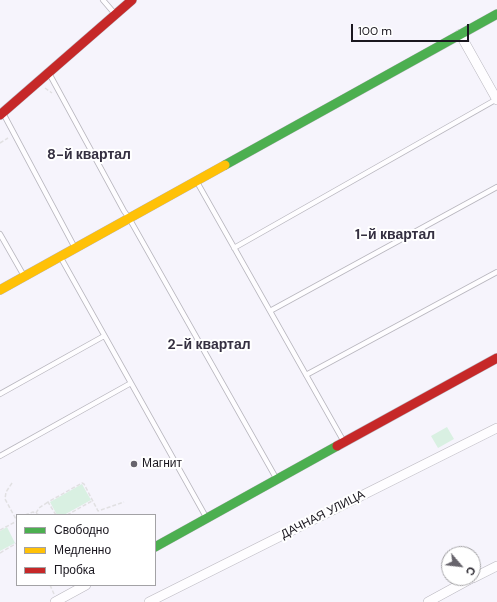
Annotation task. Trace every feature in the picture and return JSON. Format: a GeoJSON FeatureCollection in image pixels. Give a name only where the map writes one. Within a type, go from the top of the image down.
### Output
{"type":"FeatureCollection","features":[{"type":"Feature","properties":{"kind":"street"},"geometry":{"type":"LineString","coordinates":[[1,112],[132,0]]}},
{"type":"Feature","properties":{"kind":"street"},"geometry":{"type":"LineString","coordinates":[[0,290],[497,14]]}},
{"type":"Feature","properties":{"kind":"street"},"geometry":{"type":"LineString","coordinates":[[460,34],[497,100]]}},
{"type":"Feature","properties":{"kind":"street"},"geometry":{"type":"LineString","coordinates":[[156,546],[497,358]]}},
{"type":"Feature","properties":{"kind":"street","name":"ДАЧНАЯ УЛИЦА"},"geometry":{"type":"LineString","coordinates":[[149,602],[497,428]]}},
{"type":"Feature","properties":{"kind":"street"},"geometry":{"type":"LineString","coordinates":[[481,574],[497,566]]}},
{"type":"Feature","properties":{"kind":"street"},"geometry":{"type":"LineString","coordinates":[[55,602],[84,586]]}},
{"type":"Feature","properties":{"kind":"street"},"geometry":{"type":"LineString","coordinates":[[428,602],[458,586]]}},
{"type":"Feature","properties":{"kind":"lane"},"geometry":{"type":"LineString","coordinates":[[104,0],[116,14]]}},
{"type":"Feature","properties":{"kind":"lane"},"geometry":{"type":"LineString","coordinates":[[48,72],[277,480]]}},
{"type":"Feature","properties":{"kind":"lane"},"geometry":{"type":"LineString","coordinates":[[234,248],[497,100]]}},
{"type":"Feature","properties":{"kind":"lane"},"geometry":{"type":"LineString","coordinates":[[1,112],[75,248]]}},
{"type":"Feature","properties":{"kind":"lane"},"geometry":{"type":"LineString","coordinates":[[196,181],[344,443]]}},
{"type":"Feature","properties":{"kind":"lane"},"geometry":{"type":"LineString","coordinates":[[270,311],[497,187]]}},
{"type":"Feature","properties":{"kind":"lane"},"geometry":{"type":"LineString","coordinates":[[0,234],[24,276]]}},
{"type":"Feature","properties":{"kind":"lane"},"geometry":{"type":"LineString","coordinates":[[60,256],[206,518]]}},
{"type":"Feature","properties":{"kind":"lane"},"geometry":{"type":"LineString","coordinates":[[306,375],[497,272]]}},
{"type":"Feature","properties":{"kind":"lane"},"geometry":{"type":"LineString","coordinates":[[0,394],[104,336]]}},
{"type":"Feature","properties":{"kind":"lane"},"geometry":{"type":"LineString","coordinates":[[0,456],[131,383]]}},
{"type":"Feature","properties":{"kind":"path"},"geometry":{"type":"LineString","coordinates":[[40,85],[52,92],[55,99]]}},
{"type":"Feature","properties":{"kind":"path"},"geometry":{"type":"LineString","coordinates":[[0,143],[9,138],[6,132]]}},
{"type":"Feature","properties":{"kind":"path"},"geometry":{"type":"LineString","coordinates":[[12,483],[5,496],[16,519]]}},
{"type":"Feature","properties":{"kind":"path"},"geometry":{"type":"LineString","coordinates":[[27,514],[30,512],[36,513],[39,508],[48,502],[82,483],[84,484],[98,512],[124,502]]}},
{"type":"Feature","properties":{"kind":"path"},"geometry":{"type":"LineString","coordinates":[[69,514],[92,501]]}},
{"type":"Feature","properties":{"kind":"path"},"geometry":{"type":"LineString","coordinates":[[48,502],[55,514]]}},
{"type":"Feature","properties":{"kind":"path"},"geometry":{"type":"LineString","coordinates":[[0,530],[16,522]]}},
{"type":"Feature","properties":{"kind":"path"},"geometry":{"type":"LineString","coordinates":[[0,552],[16,544]]}},
{"type":"Feature","properties":{"kind":"green space"},"geometry":{"type":"Polygon","coordinates":[[[447,427],[454,439],[438,448],[431,436],[447,427]]]}},
{"type":"Feature","properties":{"kind":"green space"},"geometry":{"type":"Polygon","coordinates":[[[82,484],[91,500],[66,514],[56,514],[50,502],[82,484]]]}},
{"type":"Feature","properties":{"kind":"green space"},"geometry":{"type":"Polygon","coordinates":[[[7,527],[15,543],[0,551],[0,531],[7,527]]]}},
{"type":"Feature","properties":{"kind":"traffic: fast"},"geometry":{"type":"LineString","coordinates":[[225,165],[497,14]]}},
{"type":"Feature","properties":{"kind":"traffic: fast"},"geometry":{"type":"LineString","coordinates":[[156,546],[337,446]]}},
{"type":"Feature","properties":{"kind":"traffic: slow"},"geometry":{"type":"LineString","coordinates":[[0,290],[225,165]]}},
{"type":"Feature","properties":{"kind":"traffic: jam"},"geometry":{"type":"LineString","coordinates":[[0,115],[132,0]]}},
{"type":"Feature","properties":{"kind":"traffic: jam"},"geometry":{"type":"LineString","coordinates":[[337,446],[497,358]]}},
{"type":"Feature","properties":{"kind":"place","name":"Магнит"},"geometry":{"type":"Point","coordinates":[134,464]}},
{"type":"Feature","properties":{"kind":"district","name":"8-й квартал"},"geometry":{"type":"Point","coordinates":[89,155]}},
{"type":"Feature","properties":{"kind":"district","name":"1-й квартал"},"geometry":{"type":"Point","coordinates":[395,235]}},
{"type":"Feature","properties":{"kind":"district","name":"2-й квартал"},"geometry":{"type":"Point","coordinates":[209,345]}}]}
